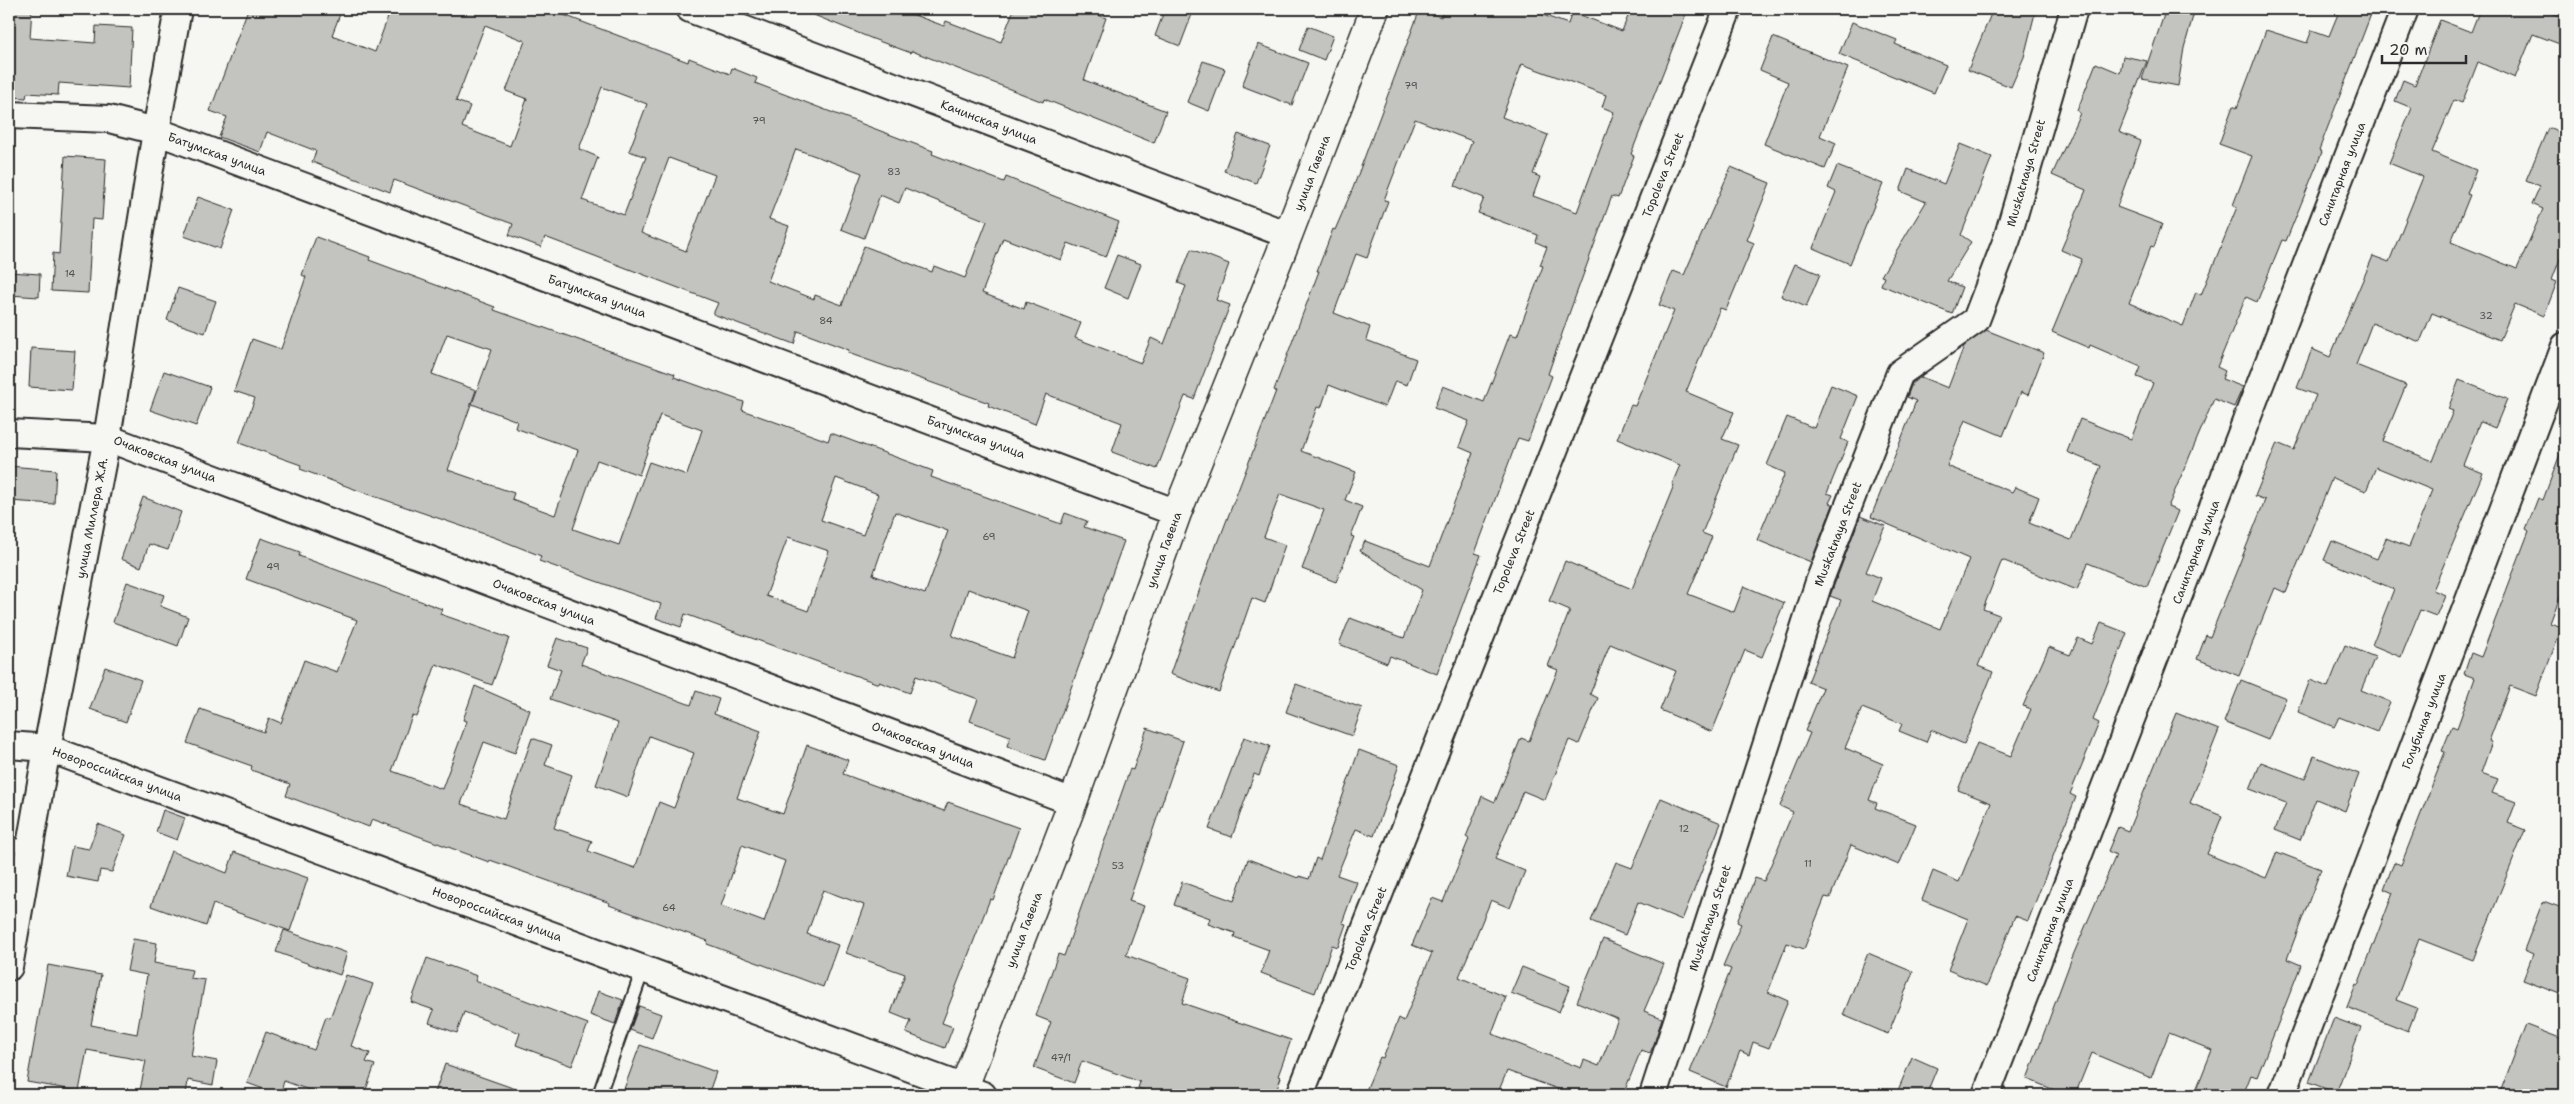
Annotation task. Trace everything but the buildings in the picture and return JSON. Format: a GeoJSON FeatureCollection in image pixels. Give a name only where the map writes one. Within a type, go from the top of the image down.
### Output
{"type":"FeatureCollection","features":[{"type":"Feature","properties":{"kind":"street","name":"улица Миллера Ж.А."},"geometry":{"type":"LineString","coordinates":[[9,967],[19,846],[47,748],[107,438],[156,131],[178,9]]}},
{"type":"Feature","properties":{"kind":"street","name":"Качинская улица"},"geometry":{"type":"LineString","coordinates":[[690,9],[1288,235]]}},
{"type":"Feature","properties":{"kind":"street","name":"улица Гавена"},"geometry":{"type":"LineString","coordinates":[[969,1093],[1177,513],[1288,235],[1375,9]]}},
{"type":"Feature","properties":{"kind":"street","name":"Topoleva Street"},"geometry":{"type":"LineString","coordinates":[[1300,1095],[1728,9]]}},
{"type":"Feature","properties":{"kind":"street","name":"Muskatnaya Street"},"geometry":{"type":"LineString","coordinates":[[1653,1095],[1819,582],[1900,373],[1976,320],[2006,239],[2074,9]]}},
{"type":"Feature","properties":{"kind":"street","name":"Санитарная улица"},"geometry":{"type":"LineString","coordinates":[[1986,1095],[2405,9]]}},
{"type":"Feature","properties":{"kind":"street","name":"Батумская улица"},"geometry":{"type":"LineString","coordinates":[[9,115],[109,119],[156,131],[1177,513]]}},
{"type":"Feature","properties":{"kind":"street","name":"Голубиная улица"},"geometry":{"type":"LineString","coordinates":[[2282,1095],[2565,346]]}},
{"type":"Feature","properties":{"kind":"street","name":"Очаковская улица"},"geometry":{"type":"LineString","coordinates":[[9,433],[107,438],[1072,802]]}},
{"type":"Feature","properties":{"kind":"street","name":"Новороссийская улица"},"geometry":{"type":"LineString","coordinates":[[9,745],[47,748],[643,969],[969,1093]]}},
{"type":"Feature","properties":{"kind":"lane"},"geometry":{"type":"LineString","coordinates":[[599,1095],[643,969]]}}]}
